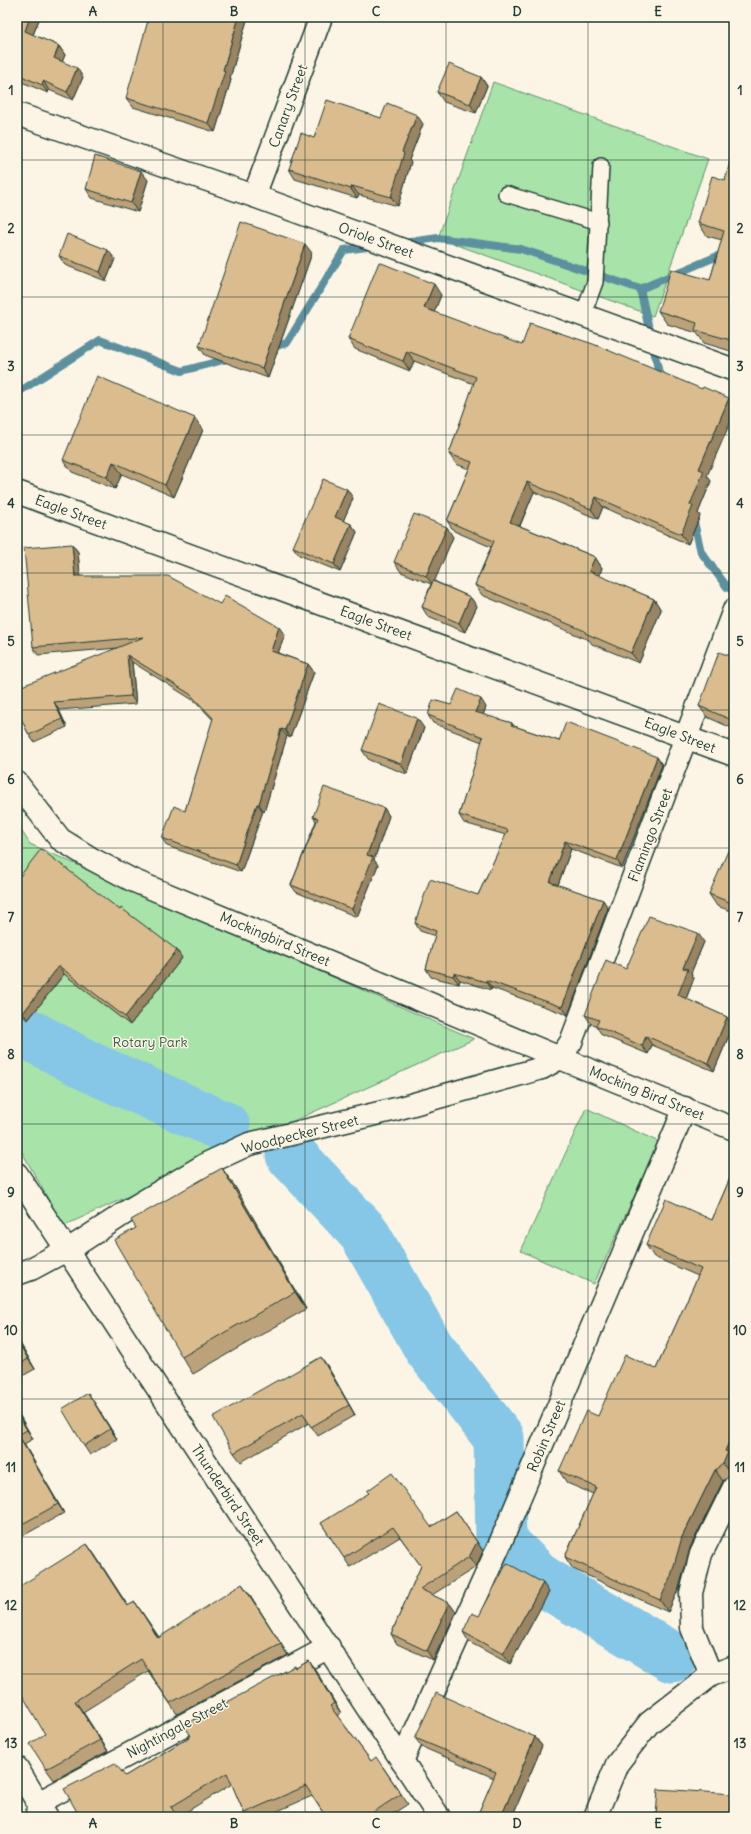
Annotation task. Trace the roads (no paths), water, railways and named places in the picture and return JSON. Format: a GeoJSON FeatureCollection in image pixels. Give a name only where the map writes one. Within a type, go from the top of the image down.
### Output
{"type":"FeatureCollection","features":[{"type":"Feature","properties":{"kind":"street","name":"Canary Street"},"geometry":{"type":"LineString","coordinates":[[254,196],[321,17]]}},
{"type":"Feature","properties":{"kind":"street","name":"Oriole Street"},"geometry":{"type":"LineString","coordinates":[[17,114],[254,196],[734,370]]}},
{"type":"Feature","properties":{"kind":"street","name":"Eagle Street"},"geometry":{"type":"LineString","coordinates":[[17,492],[734,755]]}},
{"type":"Feature","properties":{"kind":"street","name":"Flamingo Street"},"geometry":{"type":"LineString","coordinates":[[560,1058],[571,1042],[734,610]]}},
{"type":"Feature","properties":{"kind":"street","name":"Mockingbird Street"},"geometry":{"type":"LineString","coordinates":[[17,783],[60,839],[92,859],[132,880],[560,1058]]}},
{"type":"Feature","properties":{"kind":"street","name":"Mocking Bird Street"},"geometry":{"type":"LineString","coordinates":[[560,1058],[734,1129]]}},
{"type":"Feature","properties":{"kind":"street","name":"Woodpecker Street"},"geometry":{"type":"LineString","coordinates":[[17,1274],[31,1269],[98,1232],[131,1209],[208,1163],[249,1144],[396,1109],[542,1068],[560,1058]]}},
{"type":"Feature","properties":{"kind":"street","name":"Robin Street"},"geometry":{"type":"LineString","coordinates":[[402,1761],[499,1546],[685,1108]]}},
{"type":"Feature","properties":{"kind":"street","name":"Thunderbird Street"},"geometry":{"type":"LineString","coordinates":[[17,1174],[70,1248],[439,1817]]}},
{"type":"Feature","properties":{"kind":"street"},"geometry":{"type":"LineString","coordinates":[[711,1675],[692,1628],[691,1593],[701,1554],[729,1507],[734,1487]]}},
{"type":"Feature","properties":{"kind":"street","name":"Nightingale Street"},"geometry":{"type":"LineString","coordinates":[[41,1812],[329,1647]]}},
{"type":"Feature","properties":{"kind":"street"},"geometry":{"type":"LineString","coordinates":[[595,1817],[617,1764],[646,1726],[711,1675],[734,1667]]}},
{"type":"Feature","properties":{"kind":"street"},"geometry":{"type":"LineString","coordinates":[[17,1768],[41,1812]]}},
{"type":"Feature","properties":{"kind":"lane"},"geometry":{"type":"LineString","coordinates":[[583,315],[595,282],[601,166]]}},
{"type":"Feature","properties":{"kind":"lane"},"geometry":{"type":"LineString","coordinates":[[506,194],[599,222]]}},
{"type":"Feature","properties":{"kind":"waterway"},"geometry":{"type":"LineString","coordinates":[[403,243],[438,238],[521,249],[640,289],[734,249]]}},
{"type":"Feature","properties":{"kind":"waterway"},"geometry":{"type":"LineString","coordinates":[[269,348],[287,343],[344,250],[375,246]]}},
{"type":"Feature","properties":{"kind":"waterway"},"geometry":{"type":"LineString","coordinates":[[640,289],[661,382]]}},
{"type":"Feature","properties":{"kind":"waterway"},"geometry":{"type":"LineString","coordinates":[[17,393],[100,340],[182,371],[231,358]]}},
{"type":"Feature","properties":{"kind":"waterway"},"geometry":{"type":"LineString","coordinates":[[693,518],[701,552],[727,587],[734,591]]}},
{"type":"Feature","properties":{"kind":"waterway"},"geometry":{"type":"LineString","coordinates":[[17,1028],[92,1068],[225,1127]]}},
{"type":"Feature","properties":{"kind":"waterway"},"geometry":{"type":"LineString","coordinates":[[291,1155],[364,1233],[429,1348],[499,1438],[501,1541],[541,1580],[672,1657]]}},
{"type":"Feature","properties":{"kind":"park label","name":"Rotary Park"},"geometry":{"type":"Point","coordinates":[150,1042]}}]}
